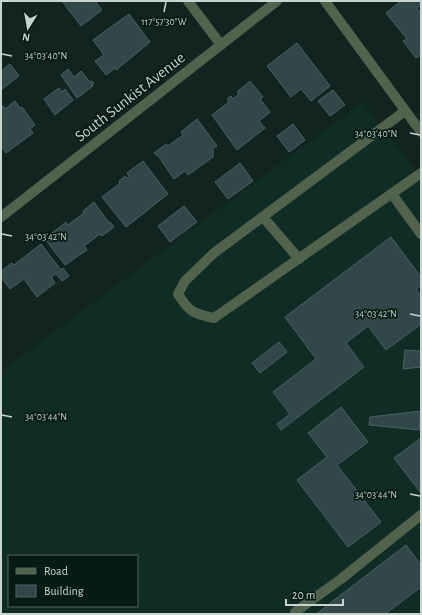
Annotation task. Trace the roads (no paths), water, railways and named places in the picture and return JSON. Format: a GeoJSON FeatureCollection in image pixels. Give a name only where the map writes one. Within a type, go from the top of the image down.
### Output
{"type":"FeatureCollection","features":[{"type":"Feature","properties":{"kind":"street"},"geometry":{"type":"LineString","coordinates":[[188,1],[221,45]]}},
{"type":"Feature","properties":{"kind":"street","name":"South Sunkist Avenue"},"geometry":{"type":"LineString","coordinates":[[1,217],[277,1]]}},
{"type":"Feature","properties":{"kind":"street"},"geometry":{"type":"LineString","coordinates":[[325,1],[421,132]]}},
{"type":"Feature","properties":{"kind":"street"},"geometry":{"type":"LineString","coordinates":[[405,111],[214,253],[185,281],[178,294],[186,307],[199,315],[214,318],[421,173]]}},
{"type":"Feature","properties":{"kind":"street"},"geometry":{"type":"LineString","coordinates":[[392,194],[421,234]]}},
{"type":"Feature","properties":{"kind":"street"},"geometry":{"type":"LineString","coordinates":[[263,217],[299,259]]}},
{"type":"Feature","properties":{"kind":"street"},"geometry":{"type":"LineString","coordinates":[[295,612],[341,579],[421,515]]}}]}
